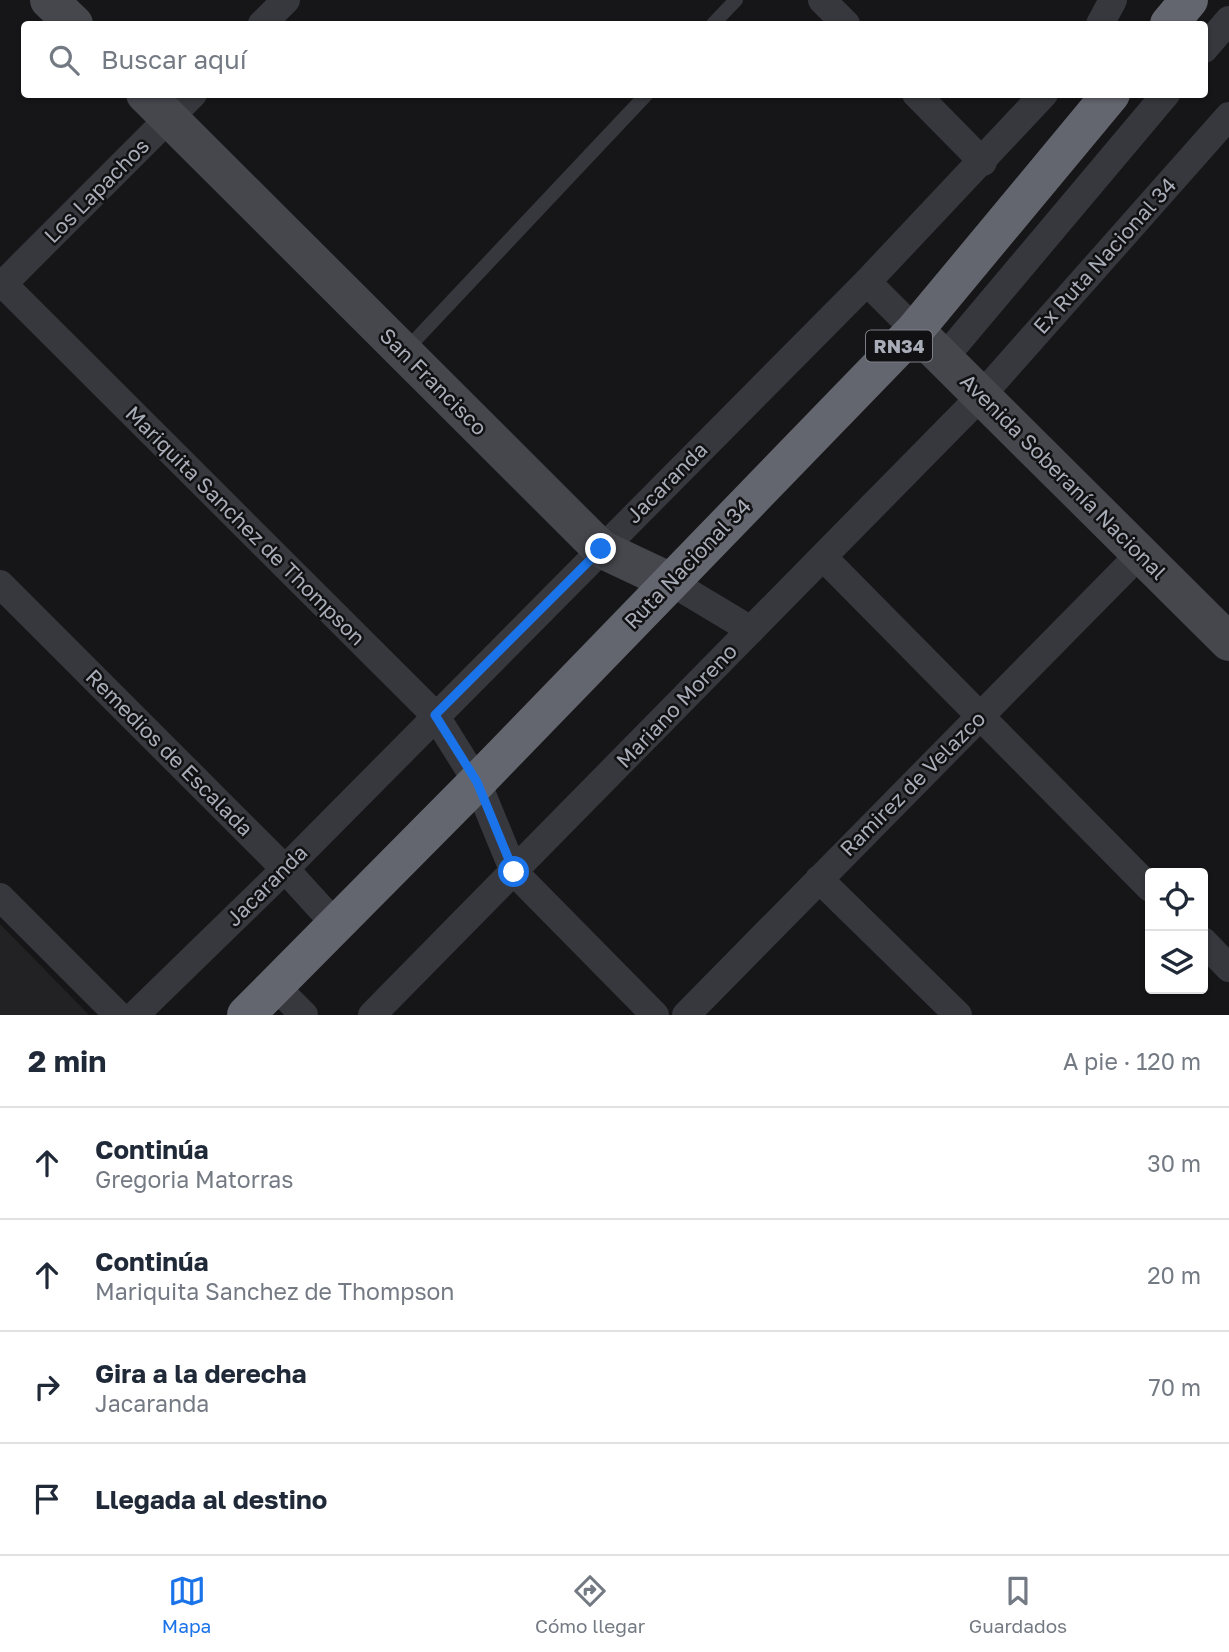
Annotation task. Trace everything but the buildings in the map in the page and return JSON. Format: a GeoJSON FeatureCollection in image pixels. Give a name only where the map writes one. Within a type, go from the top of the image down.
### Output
{"type":"FeatureCollection","features":[{"type":"Feature","properties":{"kind":"highway"},"geometry":{"type":"LineString","coordinates":[[1172,21],[1189,0]]}},
{"type":"Feature","properties":{"kind":"highway","name":"Ruta Nacional 34"},"geometry":{"type":"LineString","coordinates":[[246,1015],[477,782],[915,330],[1108,98]]}},
{"type":"Feature","properties":{"kind":"street"},"geometry":{"type":"LineString","coordinates":[[49,0],[71,21]]}},
{"type":"Feature","properties":{"kind":"street"},"geometry":{"type":"LineString","coordinates":[[265,21],[286,0]]}},
{"type":"Feature","properties":{"kind":"street"},"geometry":{"type":"LineString","coordinates":[[822,0],[843,21]]}},
{"type":"Feature","properties":{"kind":"street"},"geometry":{"type":"LineString","coordinates":[[1102,21],[1112,0]]}},
{"type":"Feature","properties":{"kind":"street"},"geometry":{"type":"LineString","coordinates":[[1208,45],[1229,20]]}},
{"type":"Feature","properties":{"kind":"street"},"geometry":{"type":"LineString","coordinates":[[920,98],[983,162]]}},
{"type":"Feature","properties":{"kind":"street","name":"Jacaranda"},"geometry":{"type":"LineString","coordinates":[[135,1015],[285,869],[867,282],[983,162],[1040,98]]}},
{"type":"Feature","properties":{"kind":"street"},"geometry":{"type":"LineString","coordinates":[[944,358],[1163,98]]}},
{"type":"Feature","properties":{"kind":"street","name":"San Francisco"},"geometry":{"type":"LineString","coordinates":[[169,103],[403,353],[601,549],[671,582],[751,630]]}},
{"type":"Feature","properties":{"kind":"street","name":"Los Lapachos"},"geometry":{"type":"LineString","coordinates":[[1,284],[169,103]]}},
{"type":"Feature","properties":{"kind":"street","name":"Ex Ruta Nacional 34"},"geometry":{"type":"LineString","coordinates":[[981,396],[1229,116]]}},
{"type":"Feature","properties":{"kind":"street","name":"Avenida Soberanía Nacional"},"geometry":{"type":"LineString","coordinates":[[867,282],[1229,642]]}},
{"type":"Feature","properties":{"kind":"street","name":"Mariquita Sanchez de Thompson"},"geometry":{"type":"LineString","coordinates":[[1,284],[435,715],[477,782],[514,872]]}},
{"type":"Feature","properties":{"kind":"street","name":"Mariano Moreno"},"geometry":{"type":"LineString","coordinates":[[372,1015],[981,396]]}},
{"type":"Feature","properties":{"kind":"street","name":"Ramirez de Velazco"},"geometry":{"type":"LineString","coordinates":[[687,1015],[1140,554]]}},
{"type":"Feature","properties":{"kind":"street"},"geometry":{"type":"LineString","coordinates":[[823,557],[1145,883]]}},
{"type":"Feature","properties":{"kind":"street","name":"Remedios de Escalada"},"geometry":{"type":"LineString","coordinates":[[0,584],[285,869],[335,925]]}},
{"type":"Feature","properties":{"kind":"street"},"geometry":{"type":"LineString","coordinates":[[514,872],[655,1015]]}},
{"type":"Feature","properties":{"kind":"street"},"geometry":{"type":"LineString","coordinates":[[819,879],[958,1015]]}},
{"type":"Feature","properties":{"kind":"street"},"geometry":{"type":"LineString","coordinates":[[0,897],[118,1015]]}},
{"type":"Feature","properties":{"kind":"street"},"geometry":{"type":"LineString","coordinates":[[1208,946],[1229,968]]}},
{"type":"Feature","properties":{"kind":"street"},"geometry":{"type":"LineString","coordinates":[[275,986],[304,1015]]}},
{"type":"Feature","properties":{"kind":"lane"},"geometry":{"type":"LineString","coordinates":[[716,21],[736,0]]}},
{"type":"Feature","properties":{"kind":"lane"},"geometry":{"type":"LineString","coordinates":[[403,353],[643,98]]}},
{"type":"Feature","properties":{"kind":"shaded area"},"geometry":{"type":"Polygon","coordinates":[[[0,924],[89,1015],[0,1015],[0,924]]]}},
{"type":"Feature","properties":{"kind":"route"},"geometry":{"type":"LineString","coordinates":[[514,872],[477,782],[435,715],[601,549]]}}]}
